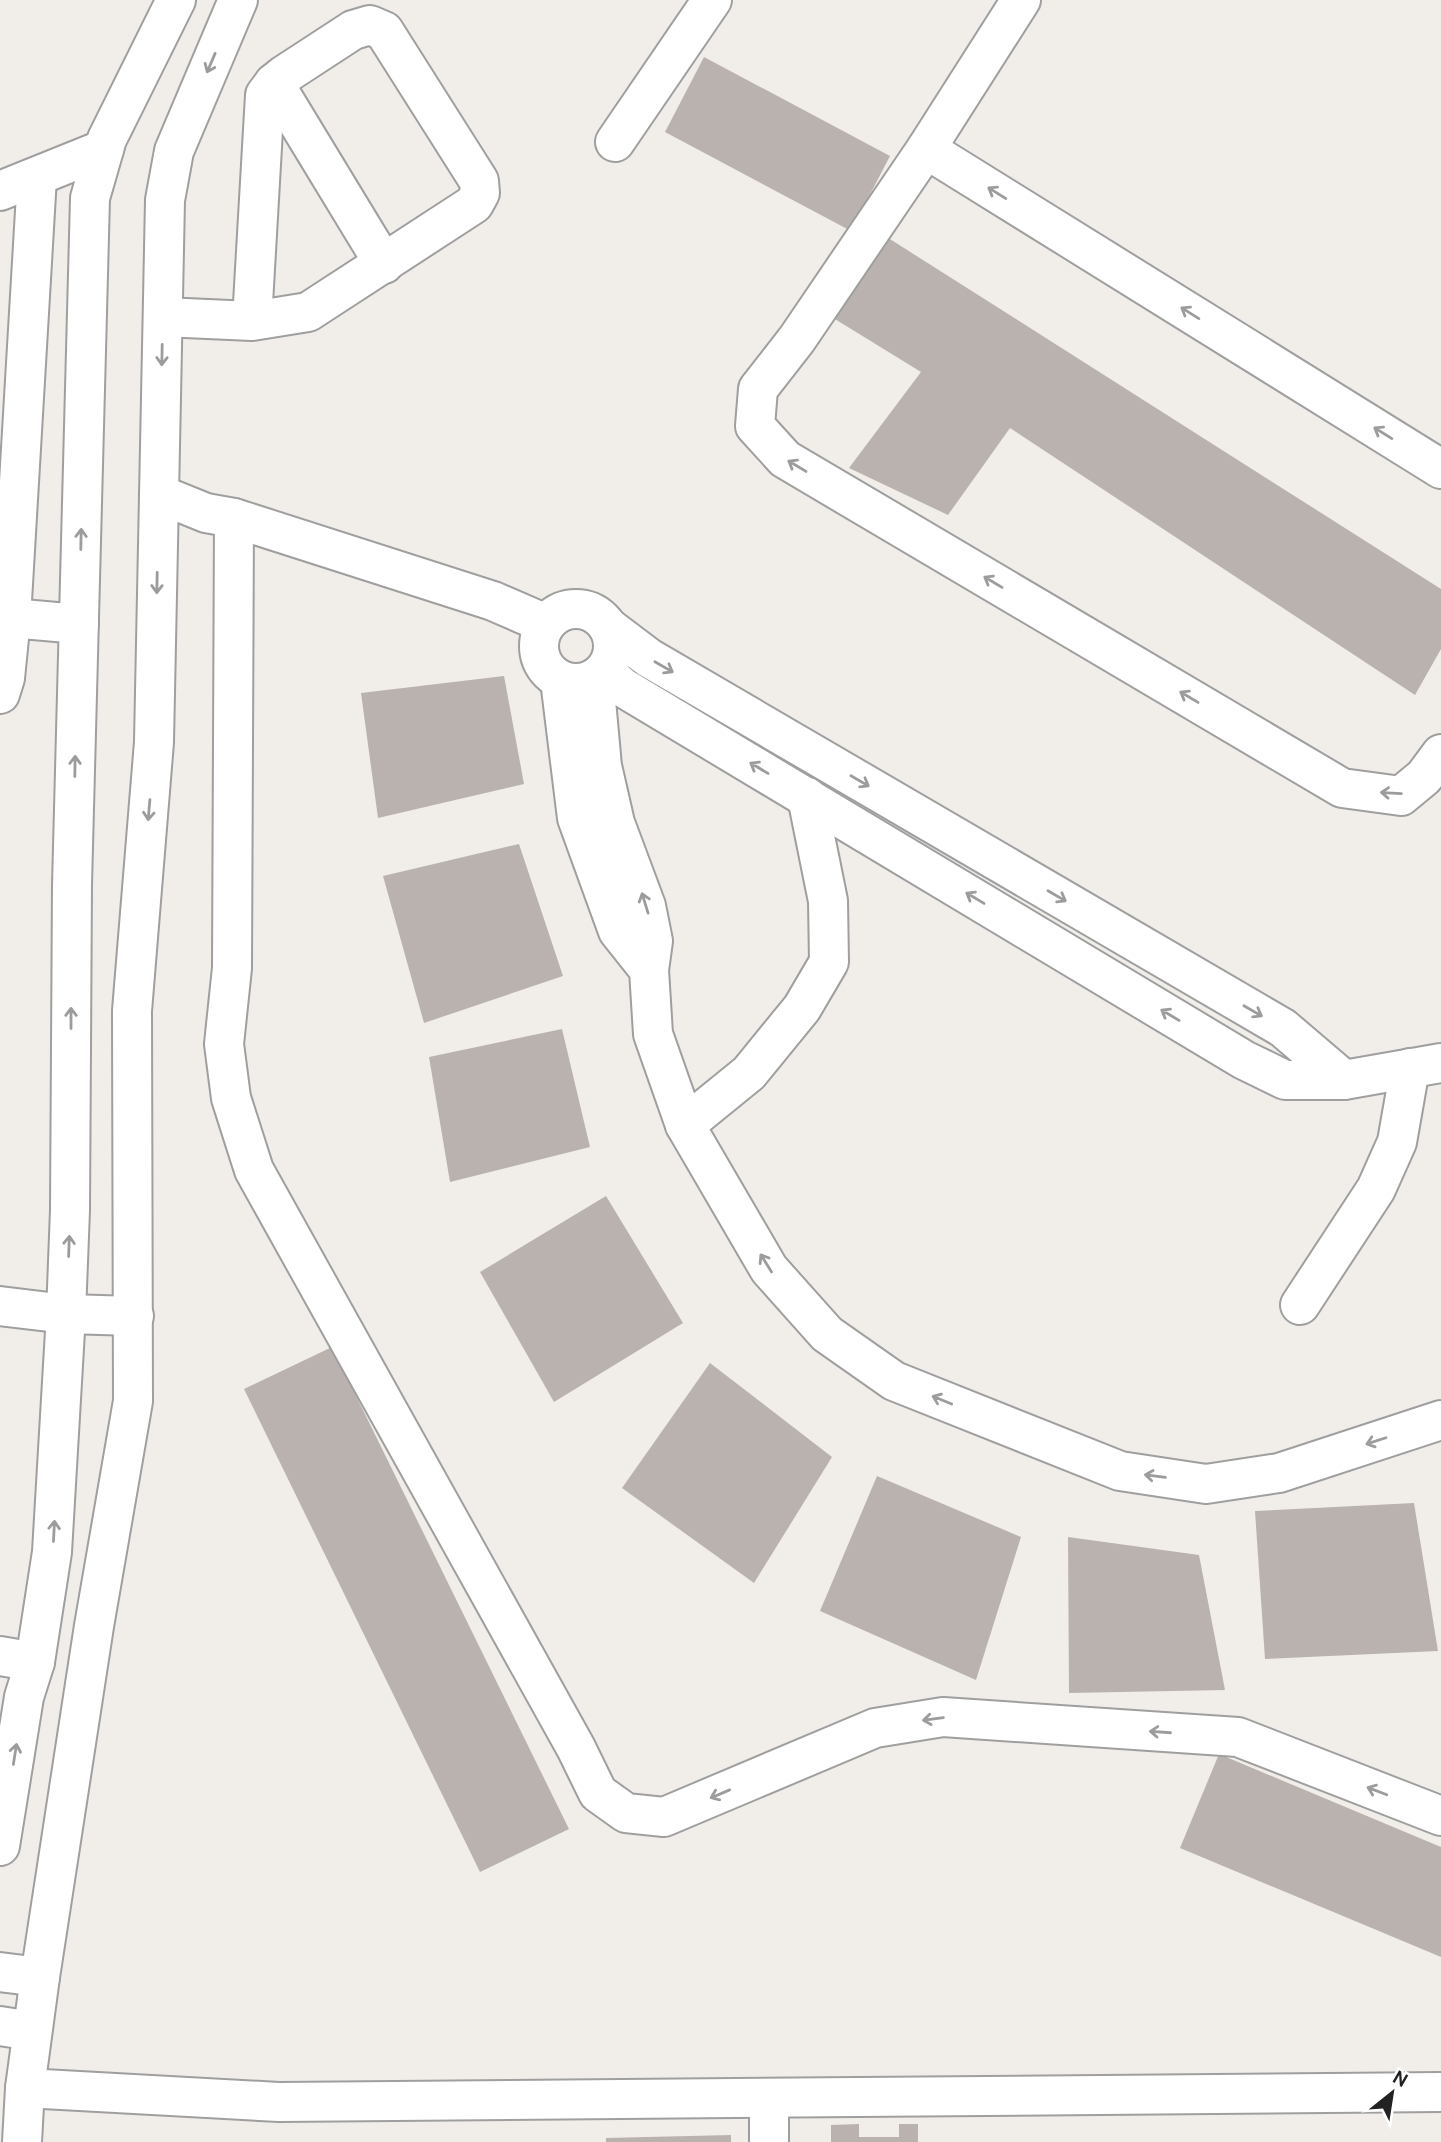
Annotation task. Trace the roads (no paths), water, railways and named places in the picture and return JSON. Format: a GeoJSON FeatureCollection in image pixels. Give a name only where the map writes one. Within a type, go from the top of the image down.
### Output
{"type":"FeatureCollection","features":[{"type":"Feature","properties":{"kind":"street"},"geometry":{"type":"LineString","coordinates":[[0,1846],[24,1697],[17,1659],[52,1552],[66,1314],[71,1196],[72,885],[90,198],[107,139],[176,0]]}},
{"type":"Feature","properties":{"kind":"street"},"geometry":{"type":"LineString","coordinates":[[22,2142],[25,2088],[16,2029],[40,1978],[94,1626],[133,1401],[132,1011],[154,743],[165,200],[174,151],[238,0]]}},
{"type":"Feature","properties":{"kind":"street"},"geometry":{"type":"LineString","coordinates":[[615,142],[712,0]]}},
{"type":"Feature","properties":{"kind":"street"},"geometry":{"type":"LineString","coordinates":[[1021,0],[926,149],[797,339],[758,388],[755,426],[785,459],[1342,788],[1401,796],[1424,777],[1441,754]]}},
{"type":"Feature","properties":{"kind":"street"},"geometry":{"type":"LineString","coordinates":[[163,317],[252,321],[307,313],[474,204],[480,192],[479,181],[384,31],[370,25],[353,30],[274,83],[265,95],[252,321]]}},
{"type":"Feature","properties":{"kind":"street"},"geometry":{"type":"LineString","coordinates":[[274,83],[384,264]]}},
{"type":"Feature","properties":{"kind":"street"},"geometry":{"type":"LineString","coordinates":[[0,191],[104,149]]}},
{"type":"Feature","properties":{"kind":"street"},"geometry":{"type":"LineString","coordinates":[[926,149],[1441,469]]}},
{"type":"Feature","properties":{"kind":"street"},"geometry":{"type":"LineString","coordinates":[[0,694],[5,678],[11,618],[37,177]]}},
{"type":"Feature","properties":{"kind":"street"},"geometry":{"type":"LineString","coordinates":[[159,494],[220,516],[493,601],[545,624]]}},
{"type":"Feature","properties":{"kind":"street"},"geometry":{"type":"LineString","coordinates":[[220,516],[232,968],[225,1044],[230,1098],[254,1170],[576,1748],[598,1793],[626,1813],[664,1817],[875,1728],[943,1717],[1238,1737],[1441,1816]]}},
{"type":"Feature","properties":{"kind":"street"},"geometry":{"type":"LineString","coordinates":[[1300,1305],[1377,1189],[1398,1142],[1425,1065],[1344,1080],[1285,1080],[1244,1060],[622,687],[549,671],[542,661],[539,649],[545,624],[554,615],[565,610],[590,611],[649,658],[1283,1028],[1344,1080]]}},
{"type":"Feature","properties":{"kind":"street"},"geometry":{"type":"LineString","coordinates":[[11,618],[79,624]]}},
{"type":"Feature","properties":{"kind":"street"},"geometry":{"type":"LineString","coordinates":[[608,627],[613,642],[611,658],[586,677],[577,818],[618,930],[649,970],[653,1034],[685,1125],[769,1269],[827,1334],[894,1381],[1120,1471],[1206,1484],[1279,1473],[1441,1420]]}},
{"type":"Feature","properties":{"kind":"street"},"geometry":{"type":"LineString","coordinates":[[685,1125],[749,1073],[802,1009],[829,962],[828,901],[807,797]]}},
{"type":"Feature","properties":{"kind":"street"},"geometry":{"type":"LineString","coordinates":[[0,1306],[66,1314],[134,1316]]}},
{"type":"Feature","properties":{"kind":"street"},"geometry":{"type":"LineString","coordinates":[[0,1972],[40,1978]]}},
{"type":"Feature","properties":{"kind":"street"},"geometry":{"type":"LineString","coordinates":[[25,2088],[279,2102],[1441,2092]]}},
{"type":"Feature","properties":{"kind":"street"},"geometry":{"type":"LineString","coordinates":[[769,2098],[769,2142]]}}]}
